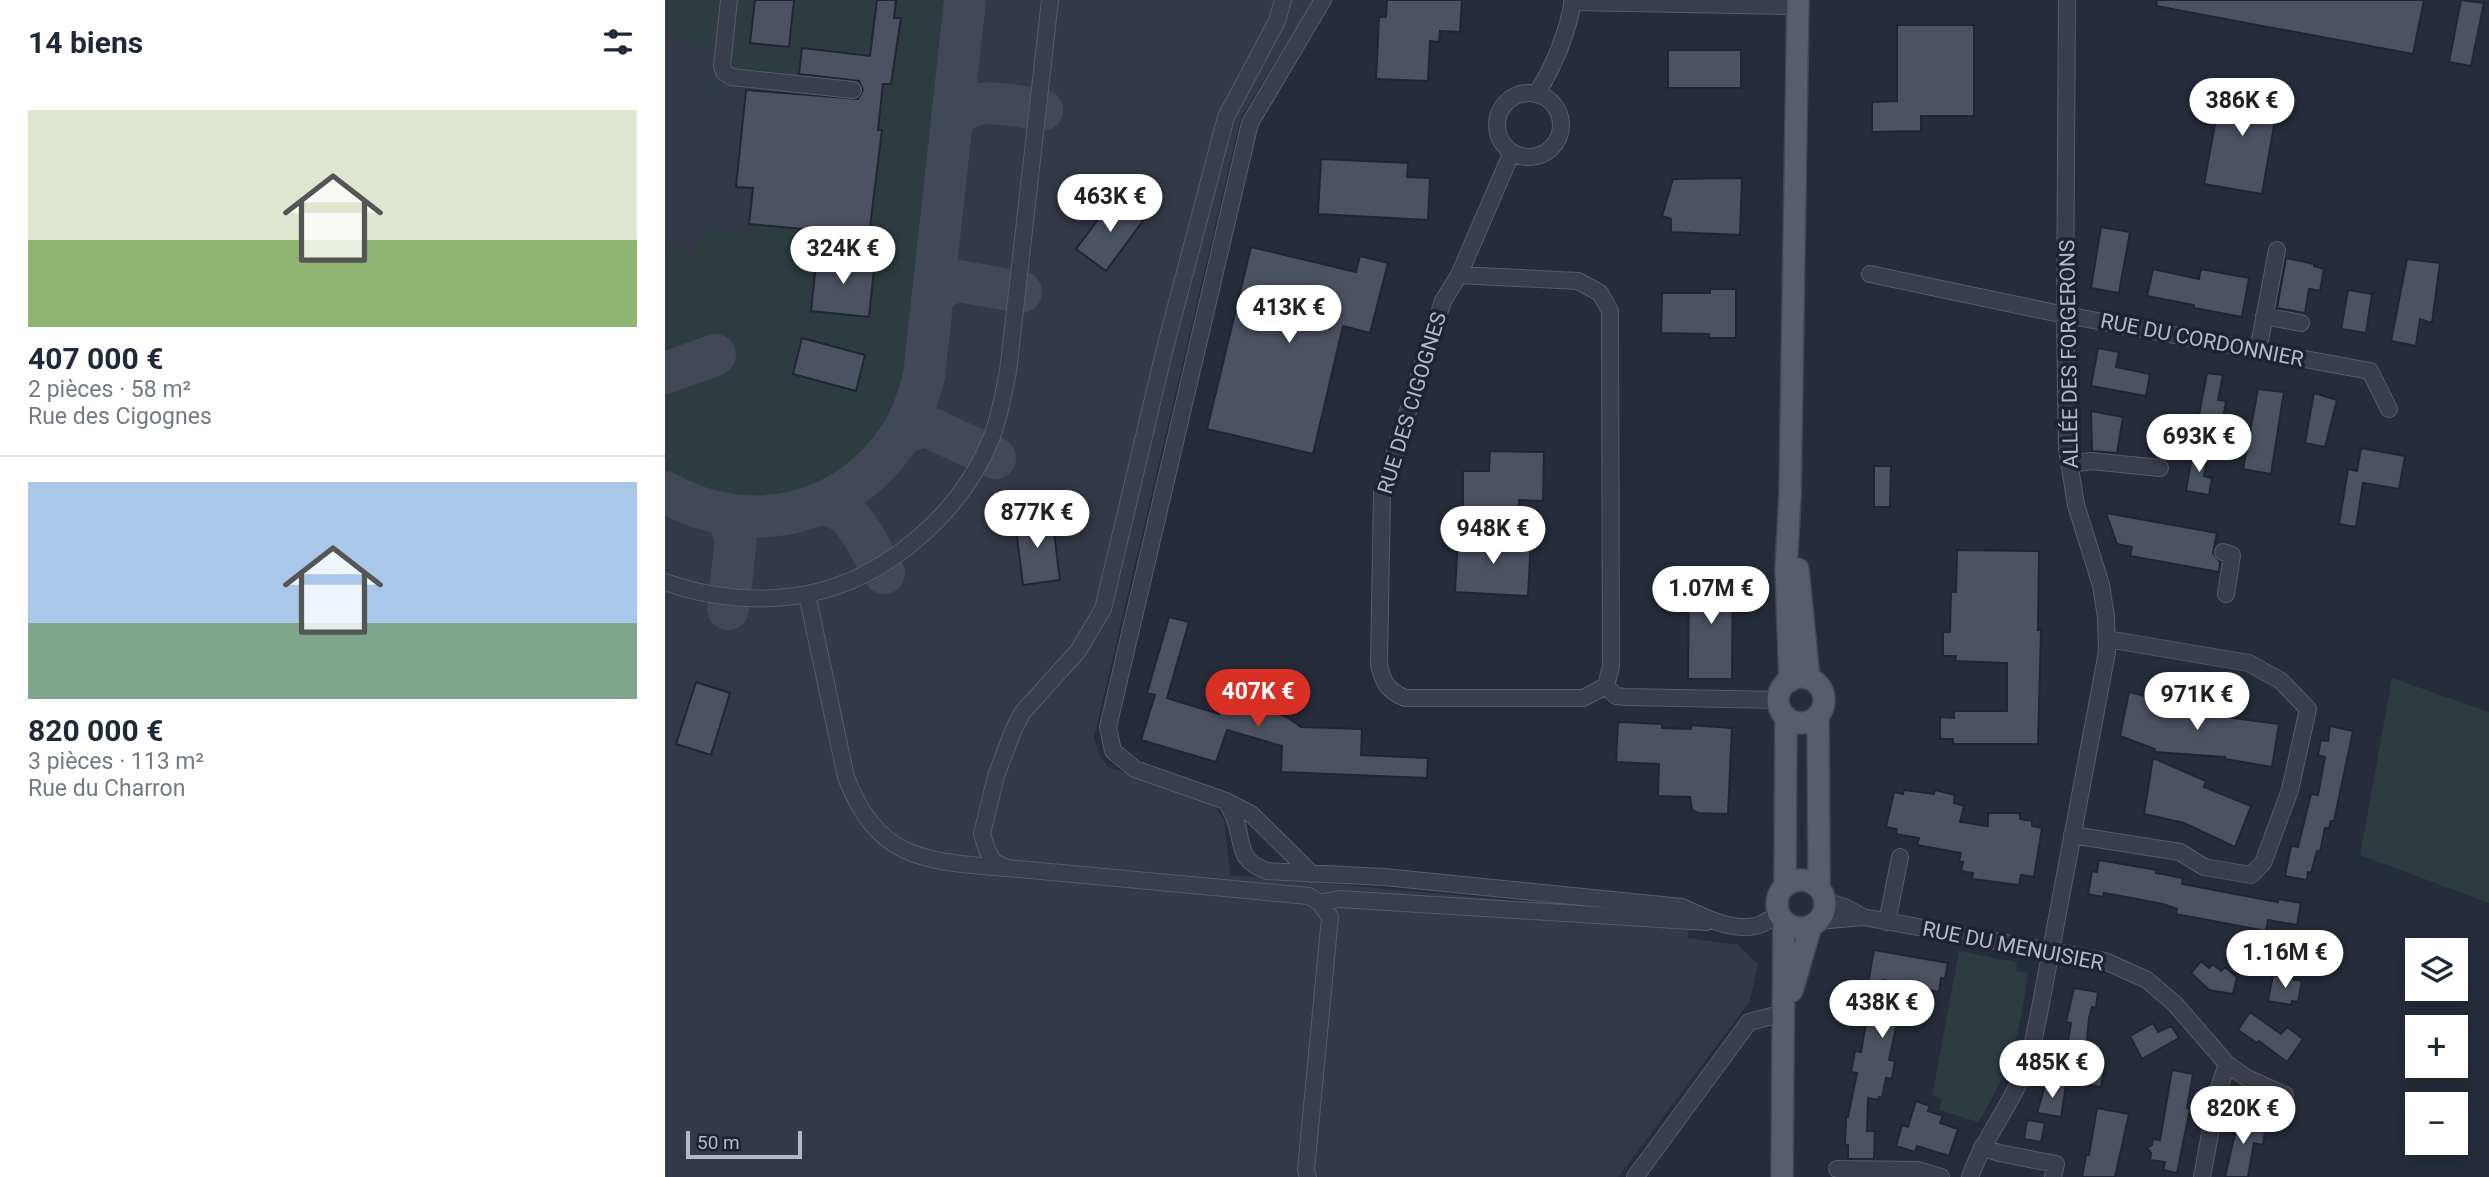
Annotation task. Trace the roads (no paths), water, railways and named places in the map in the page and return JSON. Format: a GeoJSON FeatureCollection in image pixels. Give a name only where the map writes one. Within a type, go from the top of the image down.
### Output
{"type":"FeatureCollection","features":[{"type":"Feature","properties":{"kind":"main road"},"geometry":{"type":"LineString","coordinates":[[1798,3],[1790,495],[1799,680]]}},
{"type":"Feature","properties":{"kind":"main road"},"geometry":{"type":"LineString","coordinates":[[1782,709],[1799,723],[1806,723],[1818,716],[1822,710],[1824,695],[1816,682],[1799,680],[1781,689],[1785,886],[1778,899],[1782,917],[1785,1016],[1783,1177]]}},
{"type":"Feature","properties":{"kind":"main road"},"geometry":{"type":"LineString","coordinates":[[1785,1016],[1818,908],[1818,716]]}},
{"type":"Feature","properties":{"kind":"main road"},"geometry":{"type":"LineString","coordinates":[[1785,886],[1798,880],[1813,882],[1818,908]]}},
{"type":"Feature","properties":{"kind":"main road"},"geometry":{"type":"LineString","coordinates":[[1782,917],[1797,927],[1818,908]]}},
{"type":"Feature","properties":{"kind":"street"},"geometry":{"type":"LineString","coordinates":[[729,0],[722,66],[724,72],[731,77],[853,90]]}},
{"type":"Feature","properties":{"kind":"street"},"geometry":{"type":"LineString","coordinates":[[665,582],[707,595],[757,598],[807,594],[844,584],[879,565],[929,527],[952,503],[976,470],[992,438],[1008,372],[1050,0]]}},
{"type":"Feature","properties":{"kind":"street"},"geometry":{"type":"LineString","coordinates":[[1007,868],[994,862],[986,850],[982,834],[996,776],[1022,713],[1079,651],[1103,609],[1165,348],[1226,117],[1277,21],[1283,0]]}},
{"type":"Feature","properties":{"kind":"street"},"geometry":{"type":"LineString","coordinates":[[1312,874],[1251,814],[1226,801],[1135,769],[1114,751],[1108,727],[1250,123],[1323,0]]}},
{"type":"Feature","properties":{"kind":"street","name":"ALLÉE DES FORGERONS"},"geometry":{"type":"LineString","coordinates":[[1970,1177],[1982,1147],[2005,1110],[2027,1066],[2099,699],[2107,639],[2101,584],[2076,505],[2067,449],[2067,0]]}},
{"type":"Feature","properties":{"kind":"street"},"geometry":{"type":"LineString","coordinates":[[1537,93],[1547,77],[1563,37],[1572,1],[1798,3]]}},
{"type":"Feature","properties":{"kind":"street"},"geometry":{"type":"LineString","coordinates":[[1537,93],[1556,106],[1560,116],[1559,138],[1543,153],[1533,157],[1522,156],[1504,145],[1497,124],[1499,114],[1511,98],[1519,94],[1537,93]]}},
{"type":"Feature","properties":{"kind":"street","name":"RUE DES CIGOGNES"},"geometry":{"type":"LineString","coordinates":[[1512,152],[1459,275],[1443,301],[1382,493],[1379,664],[1383,682],[1391,692],[1405,698],[1583,698],[1606,686]]}},
{"type":"Feature","properties":{"kind":"street"},"geometry":{"type":"LineString","coordinates":[[2257,351],[2277,250]]}},
{"type":"Feature","properties":{"kind":"street"},"geometry":{"type":"LineString","coordinates":[[1459,275],[1578,281],[1600,293],[1610,311],[1612,621],[1611,666],[1606,686],[1616,696],[1782,709]]}},
{"type":"Feature","properties":{"kind":"street","name":"RUE DU CORDONNIER"},"geometry":{"type":"LineString","coordinates":[[1870,275],[2065,315],[2370,371],[2389,409]]}},
{"type":"Feature","properties":{"kind":"street"},"geometry":{"type":"LineString","coordinates":[[2264,316],[2301,323]]}},
{"type":"Feature","properties":{"kind":"street"},"geometry":{"type":"LineString","coordinates":[[2070,464],[2091,461],[2160,468]]}},
{"type":"Feature","properties":{"kind":"street"},"geometry":{"type":"LineString","coordinates":[[2223,552],[2232,555],[2226,594]]}},
{"type":"Feature","properties":{"kind":"street"},"geometry":{"type":"LineString","coordinates":[[807,594],[846,776],[868,820],[893,842],[919,857],[938,862],[1309,896],[1320,903],[1330,917],[1305,1175]]}},
{"type":"Feature","properties":{"kind":"street"},"geometry":{"type":"LineString","coordinates":[[2072,835],[2180,852],[2204,867],[2251,875],[2263,863],[2290,790],[2308,709],[2281,681],[2249,663],[2107,639]]}},
{"type":"Feature","properties":{"kind":"street"},"geometry":{"type":"LineString","coordinates":[[1226,801],[1235,820],[1243,855],[1253,866],[1267,871],[1384,877],[1682,907],[1716,922]]}},
{"type":"Feature","properties":{"kind":"street"},"geometry":{"type":"LineString","coordinates":[[1887,922],[1900,857]]}},
{"type":"Feature","properties":{"kind":"street"},"geometry":{"type":"LineString","coordinates":[[1320,903],[1339,899],[1716,922],[1745,927],[1761,925],[1782,917]]}},
{"type":"Feature","properties":{"kind":"street","name":"RUE DU MENUISIER"},"geometry":{"type":"LineString","coordinates":[[1818,908],[2105,961],[2147,980],[2175,1004],[2227,1064],[2248,1078],[2285,1095]]}},
{"type":"Feature","properties":{"kind":"street"},"geometry":{"type":"LineString","coordinates":[[1635,1177],[1749,1022],[1772,1016],[1785,1016]]}},
{"type":"Feature","properties":{"kind":"street"},"geometry":{"type":"LineString","coordinates":[[2202,1177],[2218,1091],[2227,1064]]}},
{"type":"Feature","properties":{"kind":"street"},"geometry":{"type":"LineString","coordinates":[[1982,1147],[2056,1164],[2053,1177]]}},
{"type":"Feature","properties":{"kind":"street"},"geometry":{"type":"LineString","coordinates":[[1837,1169],[1917,1170],[1941,1177]]}}]}
